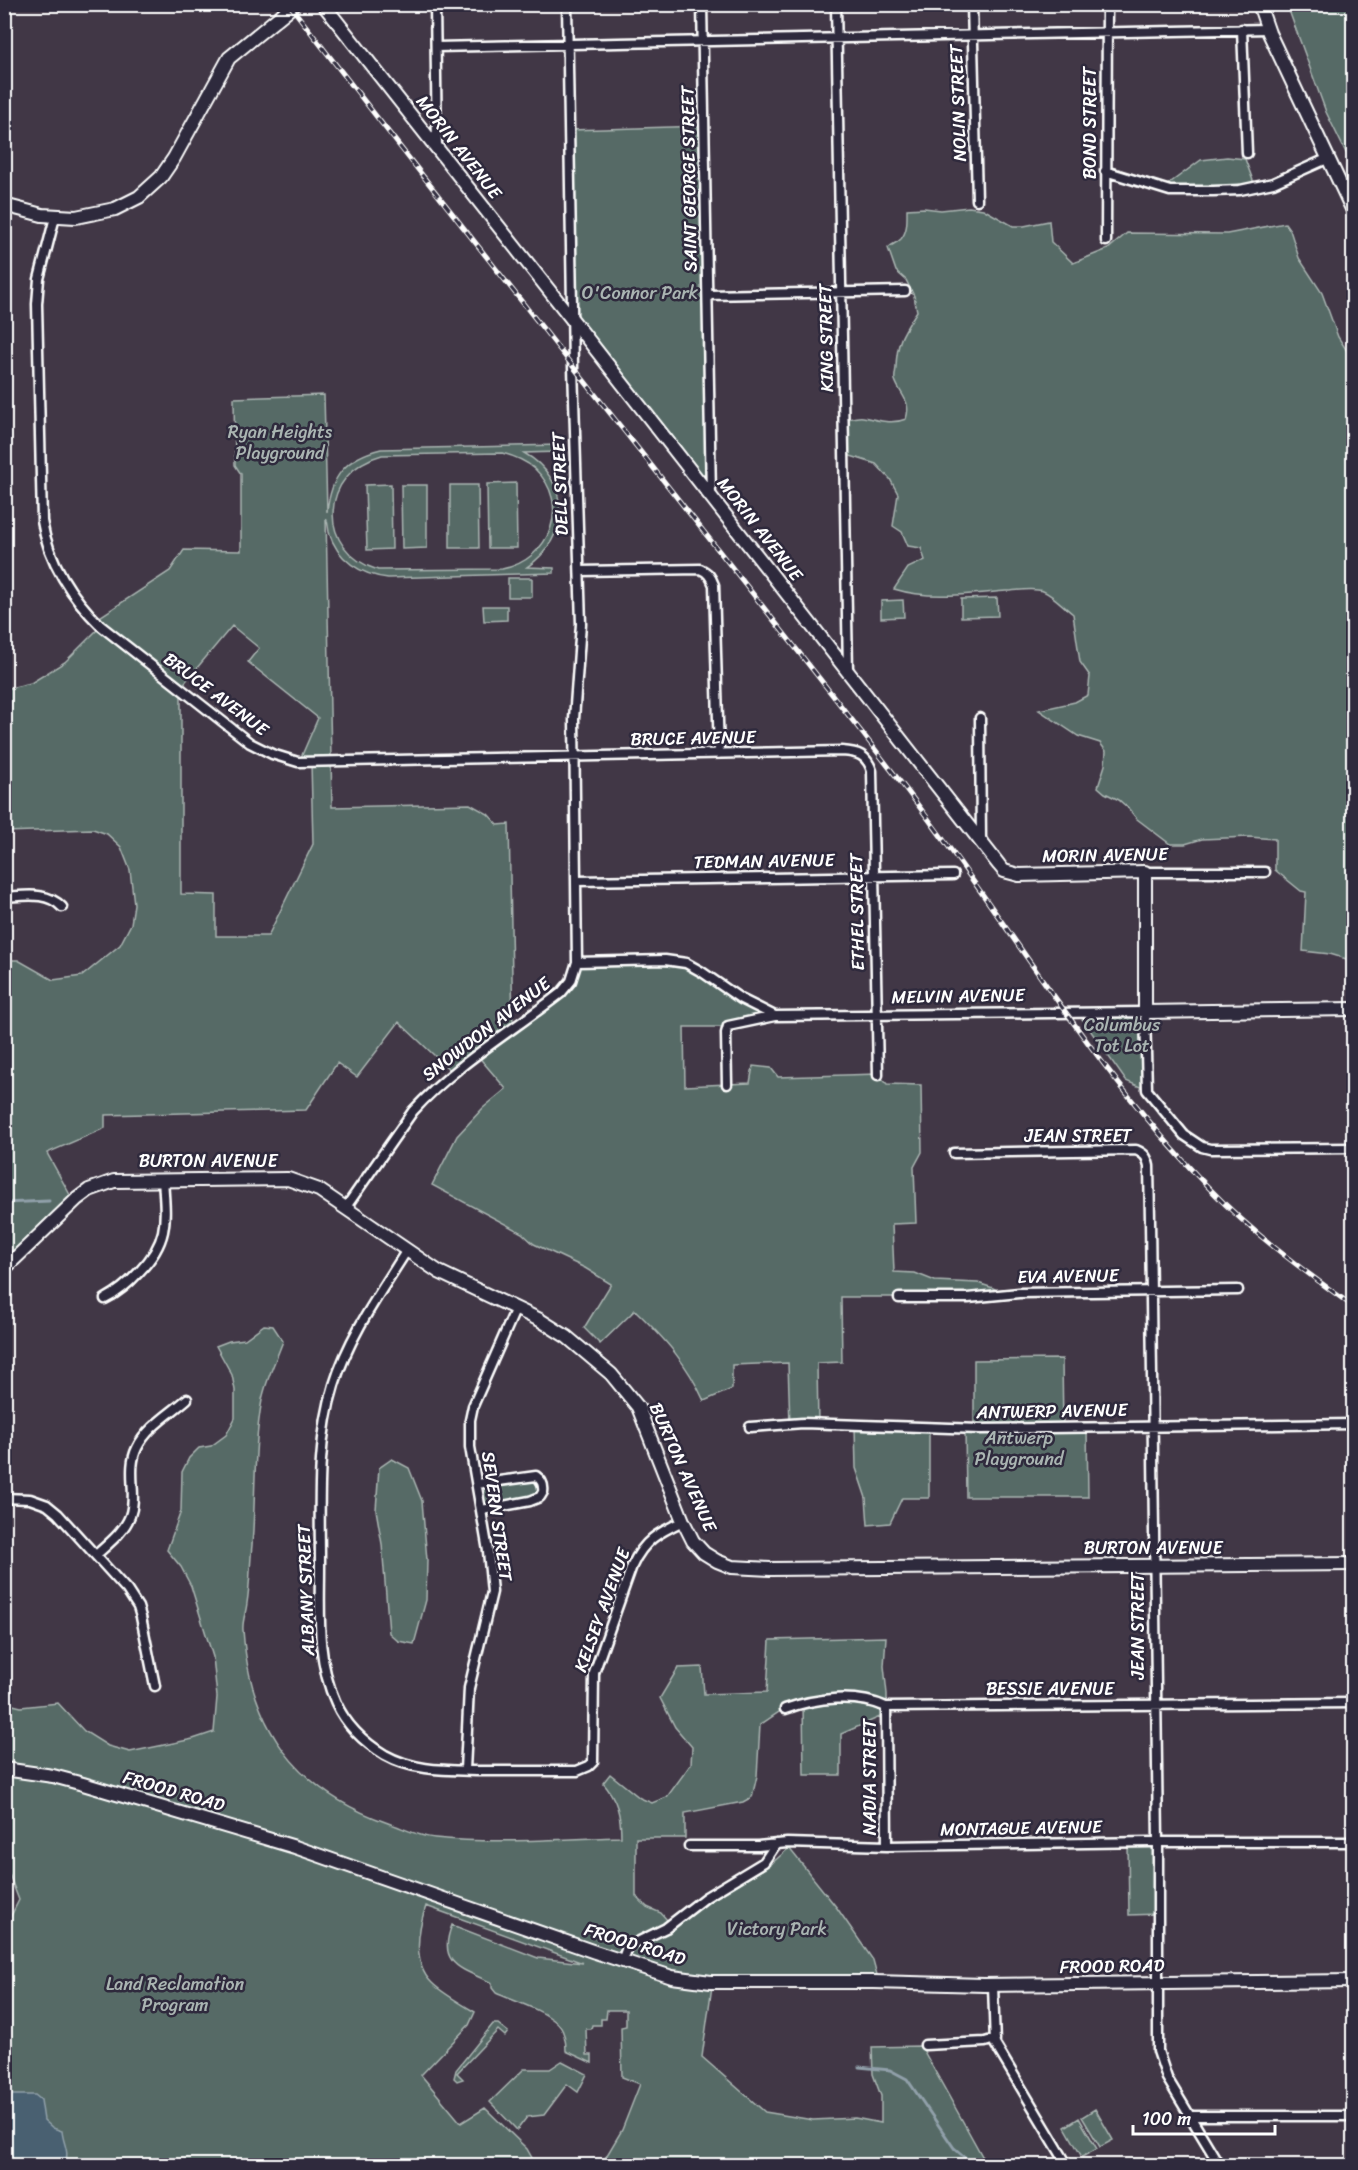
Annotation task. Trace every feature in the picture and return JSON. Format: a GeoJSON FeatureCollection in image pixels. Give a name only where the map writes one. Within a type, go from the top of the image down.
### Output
{"type":"FeatureCollection","features":[{"type":"Feature","properties":{"kind":"street"},"geometry":{"type":"LineString","coordinates":[[4,205],[55,217],[90,215],[115,209],[139,197],[152,186],[174,159],[230,58],[295,4]]}},
{"type":"Feature","properties":{"kind":"street","name":"MORIN AVENUE"},"geometry":{"type":"LineString","coordinates":[[323,4],[572,318],[999,866],[1011,874],[1265,872]]}},
{"type":"Feature","properties":{"kind":"street"},"geometry":{"type":"LineString","coordinates":[[435,4],[436,148]]}},
{"type":"Feature","properties":{"kind":"street","name":"DELL STREET"},"geometry":{"type":"LineString","coordinates":[[567,4],[572,318],[581,624],[574,699],[577,962]]}},
{"type":"Feature","properties":{"kind":"street","name":"SAINT GEORGE STREET"},"geometry":{"type":"LineString","coordinates":[[702,4],[711,496]]}},
{"type":"Feature","properties":{"kind":"street","name":"KING STREET"},"geometry":{"type":"LineString","coordinates":[[836,4],[848,671]]}},
{"type":"Feature","properties":{"kind":"street","name":"NOLIN STREET"},"geometry":{"type":"LineString","coordinates":[[972,4],[977,200]]}},
{"type":"Feature","properties":{"kind":"street","name":"BOND STREET"},"geometry":{"type":"LineString","coordinates":[[1106,241],[1107,4]]}},
{"type":"Feature","properties":{"kind":"street"},"geometry":{"type":"LineString","coordinates":[[1259,4],[1268,29],[1353,213]]}},
{"type":"Feature","properties":{"kind":"street"},"geometry":{"type":"LineString","coordinates":[[436,47],[1268,29]]}},
{"type":"Feature","properties":{"kind":"street"},"geometry":{"type":"LineString","coordinates":[[1242,30],[1247,153]]}},
{"type":"Feature","properties":{"kind":"street"},"geometry":{"type":"LineString","coordinates":[[1105,171],[1170,191],[1240,190],[1273,183],[1329,158]]}},
{"type":"Feature","properties":{"kind":"street","name":"BRUCE AVENUE"},"geometry":{"type":"LineString","coordinates":[[55,217],[38,289],[39,478],[42,521],[47,546],[55,563],[88,614],[250,743],[285,759],[311,763],[719,754],[842,752],[859,754]]}},
{"type":"Feature","properties":{"kind":"street"},"geometry":{"type":"LineString","coordinates":[[708,295],[905,291]]}},
{"type":"Feature","properties":{"kind":"street"},"geometry":{"type":"LineString","coordinates":[[580,571],[681,569],[705,571],[712,578],[719,754]]}},
{"type":"Feature","properties":{"kind":"street"},"geometry":{"type":"LineString","coordinates":[[980,718],[981,843]]}},
{"type":"Feature","properties":{"kind":"street","name":"ETHEL STREET"},"geometry":{"type":"LineString","coordinates":[[859,754],[865,757],[872,771],[875,1015],[878,1075]]}},
{"type":"Feature","properties":{"kind":"street"},"geometry":{"type":"LineString","coordinates":[[1145,872],[1145,1082],[1147,1090],[1184,1135],[1202,1148],[1353,1148]]}},
{"type":"Feature","properties":{"kind":"street","name":"TEDMAN AVENUE"},"geometry":{"type":"LineString","coordinates":[[577,881],[952,875]]}},
{"type":"Feature","properties":{"kind":"street"},"geometry":{"type":"LineString","coordinates":[[4,897],[50,897],[62,907]]}},
{"type":"Feature","properties":{"kind":"street","name":"MELVIN AVENUE"},"geometry":{"type":"LineString","coordinates":[[577,962],[665,960],[686,963],[741,999],[776,1016],[1353,1009]]}},
{"type":"Feature","properties":{"kind":"street","name":"SNOWDON AVENUE"},"geometry":{"type":"LineString","coordinates":[[346,1207],[423,1099],[465,1062],[561,993],[571,981],[577,962]]}},
{"type":"Feature","properties":{"kind":"street"},"geometry":{"type":"LineString","coordinates":[[727,1084],[726,1033],[728,1026],[776,1016]]}},
{"type":"Feature","properties":{"kind":"street","name":"JEAN STREET"},"geometry":{"type":"LineString","coordinates":[[954,1153],[1136,1150],[1143,1153],[1149,1166],[1158,1842],[1158,2051],[1167,2078],[1220,2166]]}},
{"type":"Feature","properties":{"kind":"street","name":"BURTON AVENUE"},"geometry":{"type":"LineString","coordinates":[[5,1268],[64,1209],[89,1190],[114,1181],[288,1179],[319,1190],[456,1281],[516,1308],[567,1336],[611,1374],[638,1407],[693,1541],[717,1562],[747,1569],[1353,1564]]}},
{"type":"Feature","properties":{"kind":"street"},"geometry":{"type":"LineString","coordinates":[[105,1299],[125,1287],[155,1255],[160,1245],[164,1233],[164,1180]]}},
{"type":"Feature","properties":{"kind":"street","name":"ALBANY STREET"},"geometry":{"type":"LineString","coordinates":[[407,1250],[376,1299],[344,1358],[326,1418],[322,1444],[321,1634],[325,1672],[337,1706],[365,1741],[388,1756],[412,1766],[441,1770],[578,1771],[590,1766]]}},
{"type":"Feature","properties":{"kind":"street","name":"EVA AVENUE"},"geometry":{"type":"LineString","coordinates":[[899,1298],[968,1298],[1019,1293],[1238,1290]]}},
{"type":"Feature","properties":{"kind":"street","name":"SEVERN STREET"},"geometry":{"type":"LineString","coordinates":[[465,1770],[469,1688],[492,1592],[491,1571],[470,1435],[473,1406],[516,1308]]}},
{"type":"Feature","properties":{"kind":"street"},"geometry":{"type":"LineString","coordinates":[[96,1555],[117,1535],[131,1515],[132,1465],[138,1446],[153,1427],[187,1399]]}},
{"type":"Feature","properties":{"kind":"street","name":"ANTWERP AVENUE"},"geometry":{"type":"LineString","coordinates":[[750,1427],[803,1423],[980,1429],[1353,1424]]}},
{"type":"Feature","properties":{"kind":"street"},"geometry":{"type":"LineString","coordinates":[[477,1484],[536,1476],[541,1479],[543,1487],[543,1492],[536,1499],[482,1510]]}},
{"type":"Feature","properties":{"kind":"street"},"geometry":{"type":"LineString","coordinates":[[4,1498],[30,1498],[47,1506],[127,1590],[138,1607],[155,1686]]}},
{"type":"Feature","properties":{"kind":"street","name":"KELSEY AVENUE"},"geometry":{"type":"LineString","coordinates":[[590,1766],[593,1762],[594,1673],[632,1566],[638,1552],[646,1543],[683,1521]]}},
{"type":"Feature","properties":{"kind":"street","name":"BESSIE AVENUE"},"geometry":{"type":"LineString","coordinates":[[785,1709],[810,1701],[850,1699],[874,1701],[886,1707],[1353,1703]]}},
{"type":"Feature","properties":{"kind":"street","name":"NADIA STREET"},"geometry":{"type":"LineString","coordinates":[[886,1707],[887,1846]]}},
{"type":"Feature","properties":{"kind":"street","name":"FROOD ROAD"},"geometry":{"type":"LineString","coordinates":[[4,1769],[63,1778],[295,1847],[672,1977],[711,1982],[993,1985],[1353,1981]]}},
{"type":"Feature","properties":{"kind":"street","name":"MONTAGUE AVENUE"},"geometry":{"type":"LineString","coordinates":[[689,1846],[1353,1842]]}},
{"type":"Feature","properties":{"kind":"street"},"geometry":{"type":"LineString","coordinates":[[622,1961],[627,1947],[666,1928],[706,1897],[764,1862],[776,1844]]}},
{"type":"Feature","properties":{"kind":"street"},"geometry":{"type":"LineString","coordinates":[[993,1985],[994,2039],[999,2052],[1068,2166]]}},
{"type":"Feature","properties":{"kind":"street"},"geometry":{"type":"LineString","coordinates":[[925,2045],[985,2042],[994,2039]]}},
{"type":"Feature","properties":{"kind":"street"},"geometry":{"type":"LineString","coordinates":[[1191,2116],[1353,2116]]}},
{"type":"Feature","properties":{"kind":"green space"},"geometry":{"type":"Polygon","coordinates":[[[1287,5],[1353,5],[1353,167],[1326,112],[1287,5]]]}},
{"type":"Feature","properties":{"kind":"green space","name":"O'Connor Park"},"geometry":{"type":"Polygon","coordinates":[[[705,126],[712,496],[572,318],[570,130],[705,126]]]}},
{"type":"Feature","properties":{"kind":"green space"},"geometry":{"type":"Polygon","coordinates":[[[1227,157],[1245,159],[1255,186],[1240,189],[1163,188],[1201,160],[1227,157]]]}},
{"type":"Feature","properties":{"kind":"green space"},"geometry":{"type":"Polygon","coordinates":[[[969,207],[983,209],[1013,226],[1049,221],[1051,242],[1073,263],[1108,249],[1127,233],[1227,234],[1285,223],[1290,230],[1299,258],[1322,293],[1338,337],[1353,360],[1353,961],[1330,954],[1303,951],[1306,892],[1301,891],[1275,870],[1275,839],[1249,837],[1202,839],[1185,844],[1170,844],[1137,819],[1119,800],[1098,787],[1105,765],[1106,751],[1100,743],[1078,736],[1039,710],[1075,702],[1088,695],[1090,676],[1080,662],[1073,614],[1055,598],[1034,589],[935,595],[894,589],[908,568],[925,560],[921,548],[908,546],[902,532],[893,526],[898,494],[890,479],[876,464],[844,454],[844,420],[856,417],[890,422],[906,419],[908,407],[895,378],[897,358],[902,337],[917,311],[914,296],[906,280],[896,271],[888,248],[905,232],[907,209],[941,210],[969,207]]]}},
{"type":"Feature","properties":{"kind":"green space","name":"Ryan Heights Playground"},"geometry":{"type":"Polygon","coordinates":[[[324,395],[327,512],[332,488],[342,470],[358,458],[381,449],[560,445],[559,452],[524,453],[539,464],[550,478],[557,493],[560,509],[558,525],[552,541],[527,567],[554,568],[554,573],[388,578],[378,576],[360,570],[344,558],[333,542],[326,518],[332,807],[470,804],[488,814],[498,825],[509,824],[513,1029],[561,994],[578,962],[686,964],[776,1017],[729,1027],[684,1027],[685,1086],[750,1083],[753,1066],[771,1068],[778,1077],[878,1074],[887,1084],[921,1085],[922,1152],[914,1167],[916,1223],[892,1224],[894,1272],[915,1273],[935,1281],[978,1283],[1002,1293],[968,1297],[841,1297],[842,1362],[817,1363],[818,1425],[790,1425],[788,1363],[732,1365],[732,1389],[704,1401],[674,1352],[635,1310],[600,1344],[584,1328],[611,1284],[585,1268],[534,1244],[522,1233],[432,1185],[457,1136],[483,1108],[506,1089],[477,1055],[453,1073],[399,1022],[357,1077],[337,1063],[306,1110],[105,1115],[105,1128],[47,1153],[74,1202],[5,1270],[5,960],[18,960],[53,980],[82,976],[120,945],[131,924],[134,904],[130,870],[121,847],[107,834],[93,829],[5,832],[5,689],[31,683],[65,662],[101,626],[95,620],[170,571],[184,550],[241,551],[241,474],[235,465],[234,398],[324,395]],[[502,453],[382,455],[361,464],[346,477],[337,494],[333,512],[335,530],[344,546],[358,560],[378,570],[502,569],[519,564],[543,543],[550,529],[553,514],[552,498],[546,483],[535,469],[519,459],[502,453]],[[232,626],[181,687],[181,894],[216,895],[216,936],[268,936],[313,844],[311,763],[299,762],[318,718],[248,662],[259,648],[232,626]]]}},
{"type":"Feature","properties":{"kind":"green space"},"geometry":{"type":"Polygon","coordinates":[[[516,483],[517,548],[488,548],[487,484],[516,483]]]}},
{"type":"Feature","properties":{"kind":"green space"},"geometry":{"type":"Polygon","coordinates":[[[391,484],[392,549],[367,550],[365,485],[391,484]]]}},
{"type":"Feature","properties":{"kind":"green space"},"geometry":{"type":"Polygon","coordinates":[[[401,485],[427,485],[427,548],[402,549],[401,485]]]}},
{"type":"Feature","properties":{"kind":"green space"},"geometry":{"type":"Polygon","coordinates":[[[450,485],[478,485],[479,548],[450,548],[450,485]]]}},
{"type":"Feature","properties":{"kind":"green space"},"geometry":{"type":"Polygon","coordinates":[[[508,578],[532,578],[532,597],[508,597],[508,578]]]}},
{"type":"Feature","properties":{"kind":"green space"},"geometry":{"type":"Polygon","coordinates":[[[997,598],[998,616],[961,617],[961,599],[997,598]]]}},
{"type":"Feature","properties":{"kind":"green space"},"geometry":{"type":"Polygon","coordinates":[[[903,600],[904,617],[881,618],[881,601],[903,600]]]}},
{"type":"Feature","properties":{"kind":"green space"},"geometry":{"type":"Polygon","coordinates":[[[483,606],[507,606],[507,620],[484,621],[483,606]]]}},
{"type":"Feature","properties":{"kind":"green space","name":"Columbus Tot Lot"},"geometry":{"type":"Polygon","coordinates":[[[1144,1012],[1145,1089],[1126,1081],[1078,1013],[1144,1012]]]}},
{"type":"Feature","properties":{"kind":"green space"},"geometry":{"type":"Polygon","coordinates":[[[264,1325],[273,1326],[283,1341],[266,1385],[259,1418],[249,1581],[243,1627],[247,1665],[256,1697],[268,1725],[284,1751],[304,1773],[328,1793],[356,1809],[412,1832],[435,1838],[504,1841],[621,1837],[617,1808],[612,1795],[603,1783],[610,1774],[640,1798],[652,1803],[667,1797],[691,1764],[692,1747],[675,1727],[660,1698],[678,1668],[702,1667],[704,1694],[767,1692],[770,1640],[886,1637],[884,1666],[887,1714],[841,1734],[841,1775],[804,1775],[803,1702],[785,1708],[760,1725],[757,1776],[752,1797],[743,1802],[685,1813],[685,1838],[636,1838],[636,1896],[647,1907],[661,1913],[674,1928],[712,1900],[770,1865],[789,1848],[837,1908],[873,1960],[880,1986],[712,1986],[702,2057],[765,2112],[813,2120],[855,2118],[881,2123],[881,2096],[873,2074],[872,2047],[921,2046],[987,2165],[598,2165],[603,2162],[622,2130],[640,2084],[622,2077],[621,2027],[626,2026],[626,2010],[607,2010],[606,2019],[601,2019],[601,2025],[592,2025],[591,2029],[586,2029],[587,2055],[592,2055],[592,2063],[566,2051],[564,2033],[558,2024],[537,2010],[496,1993],[492,1988],[492,1983],[455,1964],[447,1949],[448,1938],[452,1925],[538,1958],[583,1963],[426,1906],[418,1946],[426,1975],[436,1987],[475,2012],[469,2025],[421,2075],[461,2123],[485,2108],[527,2149],[536,2165],[5,2165],[4,1930],[19,1900],[5,1864],[5,1703],[21,1707],[58,1703],[84,1731],[108,1746],[130,1752],[193,1739],[214,1732],[217,1697],[213,1657],[191,1586],[181,1567],[167,1550],[181,1511],[182,1472],[189,1458],[199,1448],[211,1446],[226,1435],[235,1418],[235,1390],[232,1375],[216,1346],[229,1341],[245,1339],[264,1325]]]}},
{"type":"Feature","properties":{"kind":"green space","name":"Antwerp Playground"},"geometry":{"type":"Polygon","coordinates":[[[1062,1359],[1063,1428],[1087,1428],[1088,1497],[966,1497],[965,1429],[974,1429],[974,1360],[1062,1359]]]}},
{"type":"Feature","properties":{"kind":"green space"},"geometry":{"type":"Polygon","coordinates":[[[855,1426],[929,1428],[929,1498],[902,1498],[890,1523],[868,1525],[866,1498],[856,1468],[855,1426]]]}},
{"type":"Feature","properties":{"kind":"green space"},"geometry":{"type":"Polygon","coordinates":[[[392,1459],[409,1468],[422,1501],[427,1560],[426,1600],[414,1644],[398,1641],[389,1633],[382,1544],[376,1510],[379,1468],[392,1459]]]}},
{"type":"Feature","properties":{"kind":"green space"},"geometry":{"type":"Polygon","coordinates":[[[540,1480],[539,1497],[483,1508],[479,1484],[540,1480]]]}},
{"type":"Feature","properties":{"kind":"green space"},"geometry":{"type":"Polygon","coordinates":[[[1128,1843],[1158,1843],[1158,1914],[1129,1915],[1128,1843]]]}},
{"type":"Feature","properties":{"kind":"green space"},"geometry":{"type":"Polygon","coordinates":[[[493,2024],[498,2024],[508,2032],[505,2036],[498,2030],[457,2073],[463,2079],[457,2081],[454,2078],[456,2070],[493,2024]]]}},
{"type":"Feature","properties":{"kind":"green space"},"geometry":{"type":"Polygon","coordinates":[[[562,2061],[587,2074],[578,2092],[567,2084],[544,2115],[527,2117],[517,2130],[490,2102],[524,2069],[550,2069],[562,2061]]]}},
{"type":"Feature","properties":{"kind":"green space"},"geometry":{"type":"Polygon","coordinates":[[[1095,2109],[1113,2140],[1100,2147],[1082,2117],[1095,2109]]]}},
{"type":"Feature","properties":{"kind":"green space"},"geometry":{"type":"Polygon","coordinates":[[[1079,2118],[1097,2149],[1082,2157],[1065,2127],[1079,2118]]]}},
{"type":"Feature","properties":{"kind":"water"},"geometry":{"type":"Polygon","coordinates":[[[7,2082],[11,2095],[35,2095],[41,2100],[44,2120],[53,2128],[62,2131],[67,2152],[64,2165],[5,2165],[4,2083],[7,2082]]]}},
{"type":"Feature","properties":{"kind":"waterway"},"geometry":{"type":"LineString","coordinates":[[4,1203],[49,1201]]}},
{"type":"Feature","properties":{"kind":"waterway"},"geometry":{"type":"LineString","coordinates":[[859,2067],[890,2070],[907,2079],[954,2148],[975,2166]]}},
{"type":"Feature","properties":{"kind":"railway"},"geometry":{"type":"LineString","coordinates":[[289,4],[902,784],[1088,1043],[1167,1142],[1243,1221],[1354,1307]]}},
{"type":"Feature","properties":{"kind":"park label","name":"Victory Park"},"geometry":{"type":"Point","coordinates":[777,1929]}},
{"type":"Feature","properties":{"kind":"park label","name":"Land Reclamation Program"},"geometry":{"type":"Point","coordinates":[175,1994]}}]}
